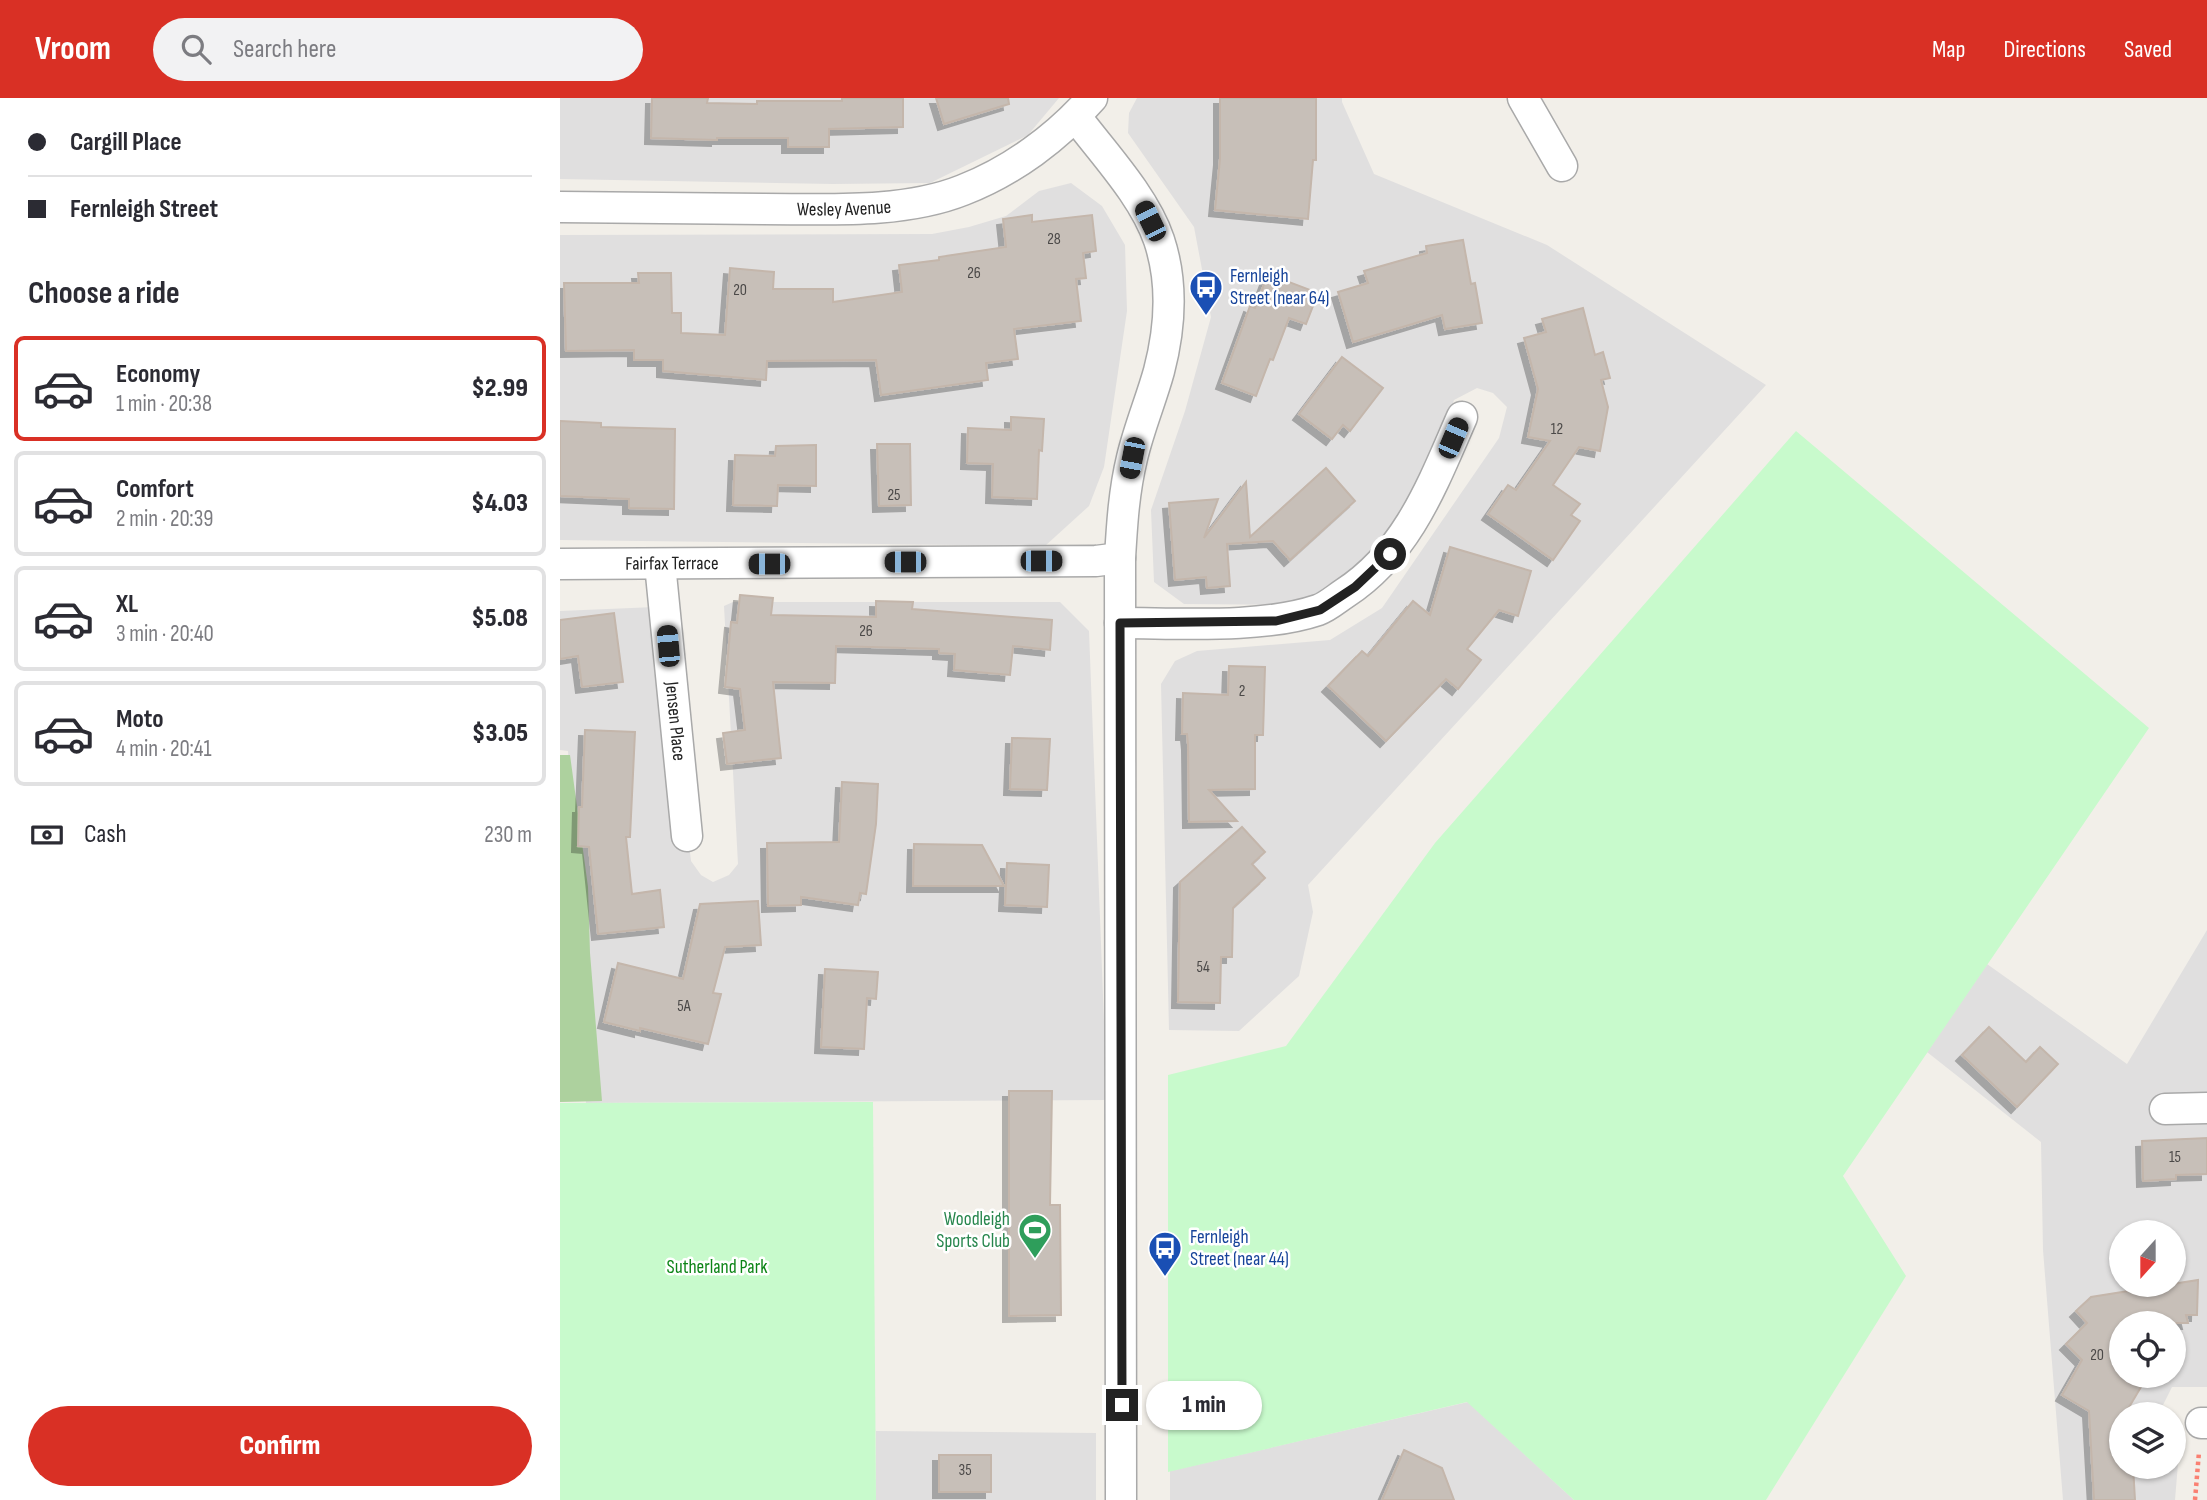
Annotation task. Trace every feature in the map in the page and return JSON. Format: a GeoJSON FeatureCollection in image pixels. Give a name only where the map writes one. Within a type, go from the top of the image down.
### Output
{"type":"FeatureCollection","features":[{"type":"Feature","properties":{"kind":"street"},"geometry":{"type":"LineString","coordinates":[[1523,98],[1562,166]]}},
{"type":"Feature","properties":{"kind":"street"},"geometry":{"type":"LineString","coordinates":[[1084,107],[1141,203],[1159,240],[1168,282],[1168,322],[1159,371],[1132,458],[1123,503],[1120,558],[1122,1500]]}},
{"type":"Feature","properties":{"kind":"street","name":"Wesley Avenue"},"geometry":{"type":"LineString","coordinates":[[560,207],[824,209],[870,208],[916,202],[962,191],[999,174],[1036,150],[1084,107]]}},
{"type":"Feature","properties":{"kind":"street"},"geometry":{"type":"LineString","coordinates":[[1120,623],[1276,621],[1320,610],[1355,587],[1390,554],[1426,501],[1462,417]]}},
{"type":"Feature","properties":{"kind":"street","name":"Fairfax Terrace"},"geometry":{"type":"LineString","coordinates":[[560,564],[1096,561],[1120,558]]}},
{"type":"Feature","properties":{"kind":"street","name":"Jensen Place"},"geometry":{"type":"LineString","coordinates":[[660,564],[687,836]]}},
{"type":"Feature","properties":{"kind":"street"},"geometry":{"type":"LineString","coordinates":[[2165,1109],[2207,1108]]}},
{"type":"Feature","properties":{"kind":"path"},"geometry":{"type":"LineString","coordinates":[[2195,1500],[2204,1423]]}},
{"type":"Feature","properties":{"kind":"shaded area"},"geometry":{"type":"Polygon","coordinates":[[[560,98],[1059,98],[1028,135],[930,183],[833,184],[560,179],[560,98]]]}},
{"type":"Feature","properties":{"kind":"shaded area"},"geometry":{"type":"Polygon","coordinates":[[[1137,98],[1342,98],[1374,174],[1547,245],[1766,385],[1308,885],[1313,912],[1299,976],[1239,1031],[1169,1030],[1161,684],[1175,661],[1197,651],[1330,640],[1382,608],[1499,438],[1507,407],[1493,393],[1477,388],[1454,400],[1438,446],[1388,537],[1334,589],[1291,605],[1184,604],[1154,582],[1151,510],[1185,411],[1211,317],[1194,227],[1128,133],[1129,113],[1137,98]]]}},
{"type":"Feature","properties":{"kind":"shaded area"},"geometry":{"type":"Polygon","coordinates":[[[1071,183],[1102,206],[1125,245],[1127,311],[1104,467],[1089,506],[1045,546],[560,540],[560,235],[932,234],[1006,216],[1039,191],[1071,183]]]}},
{"type":"Feature","properties":{"kind":"shaded area"},"geometry":{"type":"Polygon","coordinates":[[[733,602],[1060,602],[1089,631],[1107,1100],[586,1103],[568,751],[560,750],[560,611],[655,607],[662,615],[691,861],[701,875],[713,882],[729,875],[738,864],[724,606],[733,602]]]}},
{"type":"Feature","properties":{"kind":"shaded area"},"geometry":{"type":"Polygon","coordinates":[[[2207,930],[2207,1387],[2186,1387],[2186,1311],[2109,1311],[2109,1388],[2172,1388],[2164,1402],[2109,1402],[2109,1479],[2177,1479],[2175,1500],[2063,1500],[2043,1250],[2041,1142],[1927,1052],[1987,964],[2127,1064],[2207,930]]]}},
{"type":"Feature","properties":{"kind":"shaded area"},"geometry":{"type":"Polygon","coordinates":[[[1468,1402],[1574,1500],[1170,1500],[1170,1471],[1468,1402]]]}},
{"type":"Feature","properties":{"kind":"shaded area"},"geometry":{"type":"Polygon","coordinates":[[[876,1431],[1096,1433],[1096,1500],[876,1500],[876,1431]]]}},
{"type":"Feature","properties":{"kind":"green space"},"geometry":{"type":"Polygon","coordinates":[[[1796,431],[2149,728],[1843,1176],[1906,1276],[1766,1500],[1574,1500],[1467,1402],[1168,1472],[1168,1075],[1286,1046],[1435,843],[1796,431]]]}},
{"type":"Feature","properties":{"kind":"green space"},"geometry":{"type":"Polygon","coordinates":[[[560,755],[570,755],[588,887],[590,953],[602,1101],[560,1102],[560,755]]]}},
{"type":"Feature","properties":{"kind":"green space","name":"Sutherland Park"},"geometry":{"type":"Polygon","coordinates":[[[873,1102],[876,1500],[560,1500],[560,1103],[873,1102]]]}},
{"type":"Feature","properties":{"kind":"building"},"geometry":{"type":"Polygon","coordinates":[[[652,98],[708,98],[707,103],[757,104],[757,101],[903,98],[903,127],[829,129],[829,147],[788,147],[788,138],[651,138],[652,98]]]}},
{"type":"Feature","properties":{"kind":"building"},"geometry":{"type":"Polygon","coordinates":[[[936,98],[1008,98],[1009,104],[944,124],[936,98]]]}},
{"type":"Feature","properties":{"kind":"building"},"geometry":{"type":"Polygon","coordinates":[[[1220,98],[1316,98],[1316,160],[1313,160],[1308,219],[1215,210],[1220,159],[1220,98]]]}},
{"type":"Feature","properties":{"kind":"building"},"geometry":{"type":"Polygon","coordinates":[[[1032,215],[1032,222],[1092,215],[1096,251],[1083,253],[1086,278],[1076,279],[1081,321],[1014,329],[1018,359],[986,363],[988,380],[881,395],[876,360],[767,361],[766,380],[663,371],[663,360],[634,360],[634,350],[566,351],[564,283],[639,283],[638,273],[671,273],[672,313],[681,313],[681,333],[725,335],[730,268],[774,272],[773,289],[833,289],[833,302],[902,292],[899,265],[1006,247],[1003,219],[1032,215]]]}},
{"type":"Feature","properties":{"kind":"building"},"geometry":{"type":"Polygon","coordinates":[[[1463,240],[1471,284],[1475,283],[1482,323],[1445,329],[1442,315],[1353,342],[1338,292],[1368,283],[1364,271],[1427,253],[1426,246],[1463,240]]]}},
{"type":"Feature","properties":{"kind":"building"},"geometry":{"type":"Polygon","coordinates":[[[1268,274],[1318,293],[1306,324],[1289,318],[1256,396],[1222,383],[1250,306],[1255,308],[1268,274]]]}},
{"type":"Feature","properties":{"kind":"building"},"geometry":{"type":"Polygon","coordinates":[[[1583,308],[1595,355],[1603,352],[1610,378],[1601,380],[1608,407],[1600,451],[1579,447],[1553,485],[1580,504],[1571,515],[1580,521],[1553,560],[1488,514],[1508,485],[1516,490],[1550,441],[1528,437],[1538,389],[1524,338],[1546,332],[1542,319],[1583,308]]]}},
{"type":"Feature","properties":{"kind":"building"},"geometry":{"type":"Polygon","coordinates":[[[1342,357],[1383,388],[1350,431],[1343,425],[1332,439],[1299,414],[1342,357]]]}},
{"type":"Feature","properties":{"kind":"building"},"geometry":{"type":"Polygon","coordinates":[[[1011,417],[1044,419],[1042,451],[1039,450],[1037,499],[992,497],[993,464],[967,463],[968,428],[1011,430],[1011,417]]]}},
{"type":"Feature","properties":{"kind":"building"},"geometry":{"type":"Polygon","coordinates":[[[560,421],[601,423],[601,427],[675,429],[674,509],[629,508],[629,499],[560,496],[560,421]]]}},
{"type":"Feature","properties":{"kind":"building"},"geometry":{"type":"Polygon","coordinates":[[[877,444],[910,444],[911,505],[879,506],[877,444]]]}},
{"type":"Feature","properties":{"kind":"building"},"geometry":{"type":"Polygon","coordinates":[[[816,445],[816,486],[778,485],[777,506],[733,505],[735,455],[775,456],[776,446],[816,445]]]}},
{"type":"Feature","properties":{"kind":"building"},"geometry":{"type":"Polygon","coordinates":[[[1326,468],[1355,501],[1290,560],[1273,541],[1227,544],[1230,586],[1207,588],[1206,577],[1175,580],[1169,503],[1218,499],[1204,538],[1246,482],[1250,537],[1326,468]]]}},
{"type":"Feature","properties":{"kind":"building"},"geometry":{"type":"Polygon","coordinates":[[[1450,547],[1531,571],[1518,616],[1499,610],[1467,649],[1481,660],[1458,689],[1446,679],[1386,741],[1328,686],[1362,651],[1368,656],[1413,601],[1430,615],[1450,547]]]}},
{"type":"Feature","properties":{"kind":"building"},"geometry":{"type":"Polygon","coordinates":[[[740,595],[773,598],[771,615],[876,617],[876,601],[913,602],[912,609],[1052,620],[1050,650],[1013,646],[1010,675],[954,670],[955,654],[939,653],[939,649],[836,646],[835,683],[773,682],[781,758],[727,764],[723,733],[745,730],[740,689],[725,687],[731,622],[737,623],[740,595]]]}},
{"type":"Feature","properties":{"kind":"building"},"geometry":{"type":"Polygon","coordinates":[[[614,613],[623,682],[582,687],[578,656],[560,659],[560,620],[614,613]]]}},
{"type":"Feature","properties":{"kind":"building"},"geometry":{"type":"Polygon","coordinates":[[[1229,666],[1265,667],[1263,735],[1255,735],[1255,789],[1209,790],[1237,821],[1189,822],[1188,744],[1187,734],[1182,734],[1183,693],[1228,695],[1229,666]]]}},
{"type":"Feature","properties":{"kind":"building"},"geometry":{"type":"Polygon","coordinates":[[[585,730],[635,732],[630,837],[626,837],[632,894],[660,890],[664,927],[598,934],[589,847],[578,846],[585,730]]]}},
{"type":"Feature","properties":{"kind":"building"},"geometry":{"type":"Polygon","coordinates":[[[1012,738],[1050,739],[1047,790],[1010,789],[1012,738]]]}},
{"type":"Feature","properties":{"kind":"building"},"geometry":{"type":"Polygon","coordinates":[[[842,782],[878,784],[876,824],[866,894],[860,893],[858,905],[801,897],[801,905],[768,906],[767,843],[839,842],[842,782]]]}},
{"type":"Feature","properties":{"kind":"building"},"geometry":{"type":"Polygon","coordinates":[[[1242,827],[1265,852],[1252,864],[1265,878],[1233,908],[1232,957],[1221,957],[1220,1003],[1178,1002],[1180,882],[1242,827]]]}},
{"type":"Feature","properties":{"kind":"building"},"geometry":{"type":"Polygon","coordinates":[[[914,844],[982,845],[1004,886],[913,886],[914,844]]]}},
{"type":"Feature","properties":{"kind":"building"},"geometry":{"type":"Polygon","coordinates":[[[1007,863],[1049,865],[1047,907],[1005,905],[1007,863]]]}},
{"type":"Feature","properties":{"kind":"building"},"geometry":{"type":"Polygon","coordinates":[[[758,901],[761,945],[725,947],[713,993],[721,994],[708,1044],[604,1022],[618,963],[683,979],[700,904],[758,901]]]}},
{"type":"Feature","properties":{"kind":"building"},"geometry":{"type":"Polygon","coordinates":[[[825,969],[878,972],[876,999],[867,998],[864,1049],[821,1047],[825,969]]]}},
{"type":"Feature","properties":{"kind":"building"},"geometry":{"type":"Polygon","coordinates":[[[1989,1027],[2026,1062],[2040,1047],[2058,1064],[2017,1107],[1962,1055],[1989,1027]]]}},
{"type":"Feature","properties":{"kind":"building"},"geometry":{"type":"Polygon","coordinates":[[[1009,1091],[1052,1091],[1050,1205],[1060,1205],[1061,1315],[1009,1316],[1009,1091]]]}},
{"type":"Feature","properties":{"kind":"building"},"geometry":{"type":"Polygon","coordinates":[[[2207,1138],[2207,1174],[2176,1175],[2176,1179],[2143,1181],[2142,1141],[2207,1138]]]}},
{"type":"Feature","properties":{"kind":"building"},"geometry":{"type":"Polygon","coordinates":[[[2198,1280],[2197,1315],[2186,1315],[2186,1311],[2109,1311],[2109,1388],[2140,1388],[2132,1402],[2109,1402],[2109,1479],[2134,1479],[2135,1500],[2094,1500],[2089,1411],[2062,1395],[2082,1360],[2066,1344],[2087,1323],[2076,1311],[2091,1297],[2109,1294],[2109,1297],[2186,1297],[2186,1282],[2198,1280]]]}},
{"type":"Feature","properties":{"kind":"building"},"geometry":{"type":"Polygon","coordinates":[[[1404,1450],[1442,1468],[1454,1500],[1382,1500],[1404,1450]]]}},
{"type":"Feature","properties":{"kind":"building"},"geometry":{"type":"Polygon","coordinates":[[[939,1455],[991,1455],[991,1492],[939,1492],[939,1455]]]}},
{"type":"Feature","properties":{"kind":"place","name":"Fernleigh Street (near 64)"},"geometry":{"type":"Point","coordinates":[1206,317]}},
{"type":"Feature","properties":{"kind":"place","name":"Woodleigh Sports Club"},"geometry":{"type":"Point","coordinates":[1035,1260]}},
{"type":"Feature","properties":{"kind":"place","name":"Fernleigh Street (near 44)"},"geometry":{"type":"Point","coordinates":[1165,1278]}},
{"type":"Feature","properties":{"kind":"route"},"geometry":{"type":"LineString","coordinates":[[1122,1405],[1120,623],[1276,621],[1320,610],[1355,587],[1390,554]]}}]}
